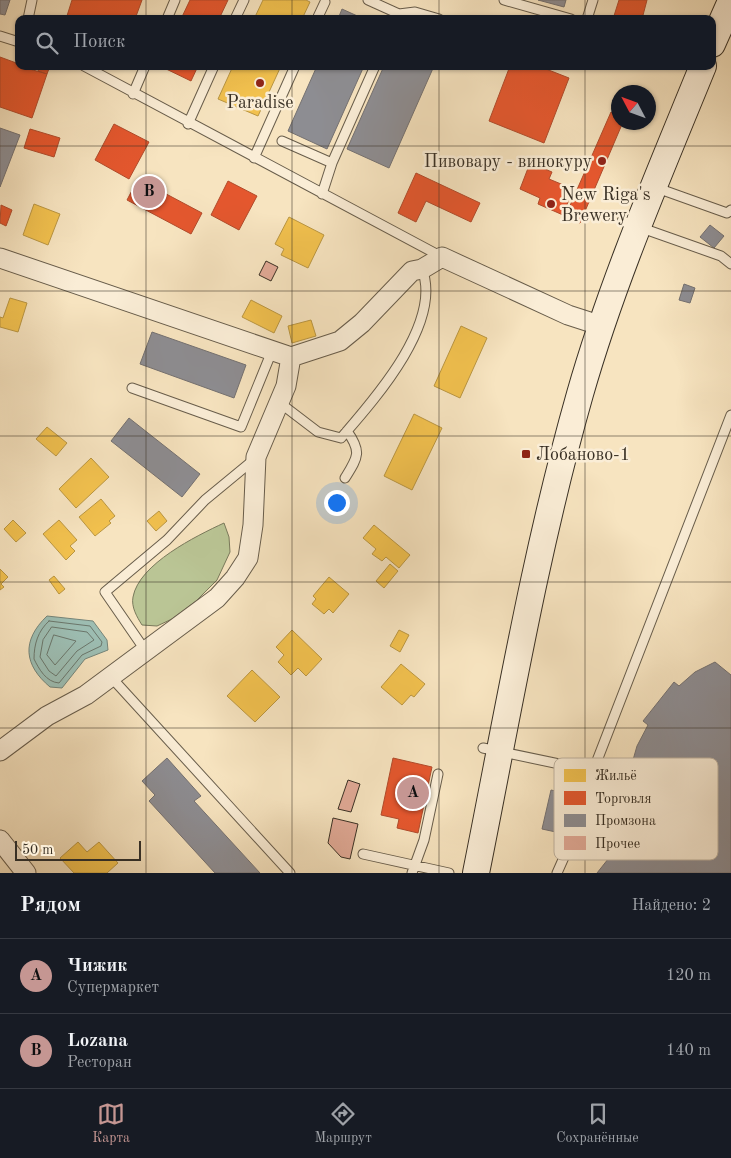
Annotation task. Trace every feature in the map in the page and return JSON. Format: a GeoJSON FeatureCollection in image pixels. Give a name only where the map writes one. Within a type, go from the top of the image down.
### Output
{"type":"FeatureCollection","features":[{"type":"Feature","properties":{"kind":"main road"},"geometry":{"type":"LineString","coordinates":[[707,15],[713,0]]}},
{"type":"Feature","properties":{"kind":"main road"},"geometry":{"type":"LineString","coordinates":[[716,35],[731,2]]}},
{"type":"Feature","properties":{"kind":"main road"},"geometry":{"type":"LineString","coordinates":[[476,873],[492,749],[522,550],[553,429],[594,324],[683,70]]}},
{"type":"Feature","properties":{"kind":"main road"},"geometry":{"type":"LineString","coordinates":[[630,224],[654,187],[701,70]]}},
{"type":"Feature","properties":{"kind":"main road"},"geometry":{"type":"LineString","coordinates":[[458,873],[492,749]]}},
{"type":"Feature","properties":{"kind":"street"},"geometry":{"type":"LineString","coordinates":[[0,258],[291,357],[340,341],[362,322],[412,271],[422,269],[442,257],[568,315],[594,324]]}},
{"type":"Feature","properties":{"kind":"street"},"geometry":{"type":"LineString","coordinates":[[0,750],[47,716],[86,695],[217,598],[235,578],[248,558],[253,525],[256,457],[286,386],[291,357]]}},
{"type":"Feature","properties":{"kind":"street"},"geometry":{"type":"LineString","coordinates":[[0,840],[26,873]]}},
{"type":"Feature","properties":{"kind":"lane"},"geometry":{"type":"LineString","coordinates":[[29,15],[32,0]]}},
{"type":"Feature","properties":{"kind":"lane"},"geometry":{"type":"LineString","coordinates":[[169,15],[175,0]]}},
{"type":"Feature","properties":{"kind":"lane"},"geometry":{"type":"LineString","coordinates":[[237,15],[244,0]]}},
{"type":"Feature","properties":{"kind":"lane"},"geometry":{"type":"LineString","coordinates":[[368,0],[396,15]]}},
{"type":"Feature","properties":{"kind":"lane"},"geometry":{"type":"LineString","coordinates":[[504,0],[557,15]]}},
{"type":"Feature","properties":{"kind":"lane"},"geometry":{"type":"LineString","coordinates":[[588,15],[593,0]]}},
{"type":"Feature","properties":{"kind":"lane"},"geometry":{"type":"LineString","coordinates":[[319,15],[325,2]]}},
{"type":"Feature","properties":{"kind":"lane"},"geometry":{"type":"LineString","coordinates":[[402,15],[415,12],[427,15]]}},
{"type":"Feature","properties":{"kind":"lane"},"geometry":{"type":"LineString","coordinates":[[0,36],[15,41]]}},
{"type":"Feature","properties":{"kind":"lane"},"geometry":{"type":"LineString","coordinates":[[91,70],[188,124],[442,257]]}},
{"type":"Feature","properties":{"kind":"lane"},"geometry":{"type":"LineString","coordinates":[[133,94],[144,70]]}},
{"type":"Feature","properties":{"kind":"lane"},"geometry":{"type":"LineString","coordinates":[[188,124],[212,70]]}},
{"type":"Feature","properties":{"kind":"lane"},"geometry":{"type":"LineString","coordinates":[[254,158],[294,70]]}},
{"type":"Feature","properties":{"kind":"lane"},"geometry":{"type":"LineString","coordinates":[[322,194],[332,163],[373,70]]}},
{"type":"Feature","properties":{"kind":"lane"},"geometry":{"type":"LineString","coordinates":[[282,141],[332,163]]}},
{"type":"Feature","properties":{"kind":"lane"},"geometry":{"type":"LineString","coordinates":[[654,187],[727,213],[731,210]]}},
{"type":"Feature","properties":{"kind":"lane"},"geometry":{"type":"LineString","coordinates":[[630,224],[721,256],[731,264]]}},
{"type":"Feature","properties":{"kind":"lane"},"geometry":{"type":"LineString","coordinates":[[280,403],[318,432],[341,438],[384,388],[410,345],[424,308],[427,281],[422,269]]}},
{"type":"Feature","properties":{"kind":"lane"},"geometry":{"type":"LineString","coordinates":[[132,388],[241,427],[272,351]]}},
{"type":"Feature","properties":{"kind":"lane"},"geometry":{"type":"LineString","coordinates":[[598,758],[731,415]]}},
{"type":"Feature","properties":{"kind":"lane"},"geometry":{"type":"LineString","coordinates":[[345,478],[357,459],[357,444],[347,431]]}},
{"type":"Feature","properties":{"kind":"lane"},"geometry":{"type":"LineString","coordinates":[[145,650],[105,592],[167,540],[205,500],[256,457]]}},
{"type":"Feature","properties":{"kind":"lane"},"geometry":{"type":"LineString","coordinates":[[110,676],[290,873]]}},
{"type":"Feature","properties":{"kind":"lane"},"geometry":{"type":"LineString","coordinates":[[492,749],[554,763]]}},
{"type":"Feature","properties":{"kind":"lane"},"geometry":{"type":"LineString","coordinates":[[413,869],[424,840],[438,774]]}},
{"type":"Feature","properties":{"kind":"lane"},"geometry":{"type":"LineString","coordinates":[[362,854],[413,869],[449,873]]}},
{"type":"Feature","properties":{"kind":"lane"},"geometry":{"type":"LineString","coordinates":[[558,873],[563,860]]}},
{"type":"Feature","properties":{"kind":"green space"},"geometry":{"type":"Polygon","coordinates":[[[224,523],[229,537],[230,552],[217,580],[196,601],[172,619],[157,626],[142,625],[135,612],[133,597],[137,585],[146,573],[170,552],[184,543],[224,523]]]}},
{"type":"Feature","properties":{"kind":"water"},"geometry":{"type":"Polygon","coordinates":[[[47,616],[93,621],[107,640],[108,650],[85,659],[62,688],[50,687],[41,679],[35,670],[29,653],[33,635],[47,616]]]}},
{"type":"Feature","properties":{"kind":"building: Жильё"},"geometry":{"type":"Polygon","coordinates":[[[263,0],[306,0],[310,2],[304,15],[256,15],[263,0]]]}},
{"type":"Feature","properties":{"kind":"building: Жильё"},"geometry":{"type":"Polygon","coordinates":[[[231,70],[279,70],[258,116],[218,99],[231,70]]]}},
{"type":"Feature","properties":{"kind":"building: Жильё"},"geometry":{"type":"Polygon","coordinates":[[[34,204],[60,214],[48,245],[23,235],[34,204]]]}},
{"type":"Feature","properties":{"kind":"building: Жильё"},"geometry":{"type":"Polygon","coordinates":[[[289,217],[324,235],[308,268],[281,255],[284,249],[275,244],[289,217]]]}},
{"type":"Feature","properties":{"kind":"building: Жильё"},"geometry":{"type":"Polygon","coordinates":[[[10,298],[27,303],[18,332],[0,327],[0,317],[3,318],[10,298]]]}},
{"type":"Feature","properties":{"kind":"building: Жильё"},"geometry":{"type":"Polygon","coordinates":[[[251,300],[282,316],[274,333],[242,317],[251,300]]]}},
{"type":"Feature","properties":{"kind":"building: Жильё"},"geometry":{"type":"Polygon","coordinates":[[[311,320],[316,336],[292,343],[288,326],[311,320]]]}},
{"type":"Feature","properties":{"kind":"building: Жильё"},"geometry":{"type":"Polygon","coordinates":[[[461,326],[487,338],[460,398],[434,386],[461,326]]]}},
{"type":"Feature","properties":{"kind":"building: Жильё"},"geometry":{"type":"Polygon","coordinates":[[[414,414],[442,428],[412,490],[384,476],[414,414]]]}},
{"type":"Feature","properties":{"kind":"building: Жильё"},"geometry":{"type":"Polygon","coordinates":[[[47,427],[67,443],[56,456],[36,439],[47,427]]]}},
{"type":"Feature","properties":{"kind":"building: Жильё"},"geometry":{"type":"Polygon","coordinates":[[[91,458],[109,477],[76,508],[59,489],[91,458]]]}},
{"type":"Feature","properties":{"kind":"building: Жильё"},"geometry":{"type":"Polygon","coordinates":[[[101,499],[115,516],[109,521],[111,523],[95,536],[79,517],[101,499]]]}},
{"type":"Feature","properties":{"kind":"building: Жильё"},"geometry":{"type":"Polygon","coordinates":[[[159,511],[167,521],[156,531],[147,521],[159,511]]]}},
{"type":"Feature","properties":{"kind":"building: Жильё"},"geometry":{"type":"Polygon","coordinates":[[[13,520],[26,533],[16,542],[4,529],[13,520]]]}},
{"type":"Feature","properties":{"kind":"building: Жильё"},"geometry":{"type":"Polygon","coordinates":[[[59,520],[77,540],[70,546],[75,551],[66,560],[43,534],[59,520]]]}},
{"type":"Feature","properties":{"kind":"building: Жильё"},"geometry":{"type":"Polygon","coordinates":[[[374,525],[410,555],[399,568],[386,557],[382,561],[372,554],[376,549],[363,538],[374,525]]]}},
{"type":"Feature","properties":{"kind":"building: Жильё"},"geometry":{"type":"Polygon","coordinates":[[[390,564],[398,571],[384,588],[376,581],[390,564]]]}},
{"type":"Feature","properties":{"kind":"building: Жильё"},"geometry":{"type":"Polygon","coordinates":[[[0,569],[8,577],[1,584],[4,587],[0,590],[0,569]]]}},
{"type":"Feature","properties":{"kind":"building: Жильё"},"geometry":{"type":"Polygon","coordinates":[[[54,576],[65,589],[59,594],[49,580],[54,576]]]}},
{"type":"Feature","properties":{"kind":"building: Жильё"},"geometry":{"type":"Polygon","coordinates":[[[329,577],[349,594],[333,613],[329,609],[324,614],[312,604],[316,599],[313,596],[329,577]]]}},
{"type":"Feature","properties":{"kind":"building: Жильё"},"geometry":{"type":"Polygon","coordinates":[[[292,630],[322,659],[306,676],[298,668],[291,675],[278,662],[284,655],[276,647],[292,630]]]}},
{"type":"Feature","properties":{"kind":"building: Жильё"},"geometry":{"type":"Polygon","coordinates":[[[399,630],[409,635],[400,652],[390,646],[399,630]]]}},
{"type":"Feature","properties":{"kind":"building: Жильё"},"geometry":{"type":"Polygon","coordinates":[[[401,664],[425,684],[414,697],[411,695],[402,705],[381,687],[401,664]]]}},
{"type":"Feature","properties":{"kind":"building: Жильё"},"geometry":{"type":"Polygon","coordinates":[[[252,670],[280,697],[255,722],[227,696],[252,670]]]}},
{"type":"Feature","properties":{"kind":"building: Жильё"},"geometry":{"type":"Polygon","coordinates":[[[78,842],[87,852],[99,842],[118,863],[107,873],[74,873],[60,858],[78,842]]]}},
{"type":"Feature","properties":{"kind":"building: Торговля"},"geometry":{"type":"Polygon","coordinates":[[[72,0],[142,0],[136,15],[67,15],[72,0]]]}},
{"type":"Feature","properties":{"kind":"building: Торговля"},"geometry":{"type":"Polygon","coordinates":[[[190,0],[228,0],[221,15],[183,15],[190,0]]]}},
{"type":"Feature","properties":{"kind":"building: Торговля"},"geometry":{"type":"Polygon","coordinates":[[[619,0],[647,0],[643,15],[614,15],[619,0]]]}},
{"type":"Feature","properties":{"kind":"building: Торговля"},"geometry":{"type":"Polygon","coordinates":[[[0,57],[15,63],[15,70],[33,70],[47,74],[32,118],[0,107],[0,57]]]}},
{"type":"Feature","properties":{"kind":"building: Торговля"},"geometry":{"type":"Polygon","coordinates":[[[38,70],[48,70],[47,74],[38,70]]]}},
{"type":"Feature","properties":{"kind":"building: Торговля"},"geometry":{"type":"Polygon","coordinates":[[[168,70],[196,70],[191,81],[168,70]]]}},
{"type":"Feature","properties":{"kind":"building: Торговля"},"geometry":{"type":"Polygon","coordinates":[[[508,70],[549,70],[569,78],[544,143],[489,121],[508,70]]]}},
{"type":"Feature","properties":{"kind":"building: Торговля"},"geometry":{"type":"Polygon","coordinates":[[[611,112],[611,130],[620,130],[580,223],[565,217],[611,112]]]}},
{"type":"Feature","properties":{"kind":"building: Торговля"},"geometry":{"type":"Polygon","coordinates":[[[114,124],[149,142],[129,179],[95,160],[114,124]]]}},
{"type":"Feature","properties":{"kind":"building: Торговля"},"geometry":{"type":"Polygon","coordinates":[[[30,129],[60,138],[54,157],[24,148],[30,129]]]}},
{"type":"Feature","properties":{"kind":"building: Торговля"},"geometry":{"type":"Polygon","coordinates":[[[530,163],[552,172],[549,179],[573,189],[563,215],[538,204],[540,198],[520,189],[530,163]]]}},
{"type":"Feature","properties":{"kind":"building: Торговля"},"geometry":{"type":"Polygon","coordinates":[[[416,173],[480,203],[471,222],[426,201],[416,222],[398,213],[416,173]]]}},
{"type":"Feature","properties":{"kind":"building: Торговля"},"geometry":{"type":"Polygon","coordinates":[[[138,179],[202,213],[191,234],[127,200],[138,179]]]}},
{"type":"Feature","properties":{"kind":"building: Торговля"},"geometry":{"type":"Polygon","coordinates":[[[228,181],[257,196],[239,230],[211,215],[228,181]]]}},
{"type":"Feature","properties":{"kind":"building: Торговля"},"geometry":{"type":"Polygon","coordinates":[[[1,205],[12,210],[6,226],[0,223],[1,205]]]}},
{"type":"Feature","properties":{"kind":"building: Торговля"},"geometry":{"type":"Polygon","coordinates":[[[393,758],[432,767],[418,833],[397,828],[399,819],[381,815],[393,758]]]}},
{"type":"Feature","properties":{"kind":"building: Промзона"},"geometry":{"type":"Polygon","coordinates":[[[0,0],[10,0],[5,15],[0,14],[0,0]]]}},
{"type":"Feature","properties":{"kind":"building: Промзона"},"geometry":{"type":"Polygon","coordinates":[[[538,0],[566,0],[564,7],[538,0]]]}},
{"type":"Feature","properties":{"kind":"building: Промзона"},"geometry":{"type":"Polygon","coordinates":[[[342,9],[355,15],[340,15],[342,9]]]}},
{"type":"Feature","properties":{"kind":"building: Промзона"},"geometry":{"type":"Polygon","coordinates":[[[315,70],[362,70],[327,149],[288,131],[315,70]]]}},
{"type":"Feature","properties":{"kind":"building: Промзона"},"geometry":{"type":"Polygon","coordinates":[[[382,70],[432,70],[389,168],[347,149],[382,70]]]}},
{"type":"Feature","properties":{"kind":"building: Промзона"},"geometry":{"type":"Polygon","coordinates":[[[0,128],[20,135],[0,187],[0,128]]]}},
{"type":"Feature","properties":{"kind":"building: Промзона"},"geometry":{"type":"Polygon","coordinates":[[[710,225],[724,236],[714,248],[700,237],[710,225]]]}},
{"type":"Feature","properties":{"kind":"building: Промзона"},"geometry":{"type":"Polygon","coordinates":[[[684,284],[695,288],[690,303],[679,300],[684,284]]]}},
{"type":"Feature","properties":{"kind":"building: Промзона"},"geometry":{"type":"Polygon","coordinates":[[[152,332],[246,365],[234,398],[140,364],[152,332]]]}},
{"type":"Feature","properties":{"kind":"building: Промзона"},"geometry":{"type":"Polygon","coordinates":[[[129,418],[200,474],[182,497],[111,441],[129,418]]]}},
{"type":"Feature","properties":{"kind":"building: Промзона"},"geometry":{"type":"Polygon","coordinates":[[[715,662],[731,675],[731,873],[597,873],[607,860],[718,860],[718,758],[634,758],[637,746],[648,725],[643,721],[674,682],[679,686],[695,672],[715,662]]]}},
{"type":"Feature","properties":{"kind":"building: Промзона"},"geometry":{"type":"Polygon","coordinates":[[[167,758],[201,796],[194,801],[260,873],[215,873],[149,801],[155,795],[142,781],[167,758]]]}},
{"type":"Feature","properties":{"kind":"building: Промзона"},"geometry":{"type":"Polygon","coordinates":[[[551,790],[554,791],[554,832],[542,829],[551,790]]]}},
{"type":"Feature","properties":{"kind":"building: Прочее"},"geometry":{"type":"Polygon","coordinates":[[[266,261],[278,267],[271,281],[259,275],[266,261]]]}},
{"type":"Feature","properties":{"kind":"building: Прочее"},"geometry":{"type":"Polygon","coordinates":[[[348,780],[360,784],[351,812],[338,809],[348,780]]]}},
{"type":"Feature","properties":{"kind":"building: Прочее"},"geometry":{"type":"Polygon","coordinates":[[[333,818],[358,824],[350,859],[341,857],[328,843],[333,818]]]}},
{"type":"Feature","properties":{"kind":"place","name":"Paradise"},"geometry":{"type":"Point","coordinates":[260,83]}},
{"type":"Feature","properties":{"kind":"place","name":"Пивовару - винокуру"},"geometry":{"type":"Point","coordinates":[602,161]}},
{"type":"Feature","properties":{"kind":"place","name":"Lozana"},"geometry":{"type":"Point","coordinates":[149,192]}},
{"type":"Feature","properties":{"kind":"place","name":"New Riga's Brewery"},"geometry":{"type":"Point","coordinates":[551,204]}},
{"type":"Feature","properties":{"kind":"place","name":"Лобаново-1"},"geometry":{"type":"Point","coordinates":[526,454]}},
{"type":"Feature","properties":{"kind":"place","name":"Чижик"},"geometry":{"type":"Point","coordinates":[413,793]}}]}
